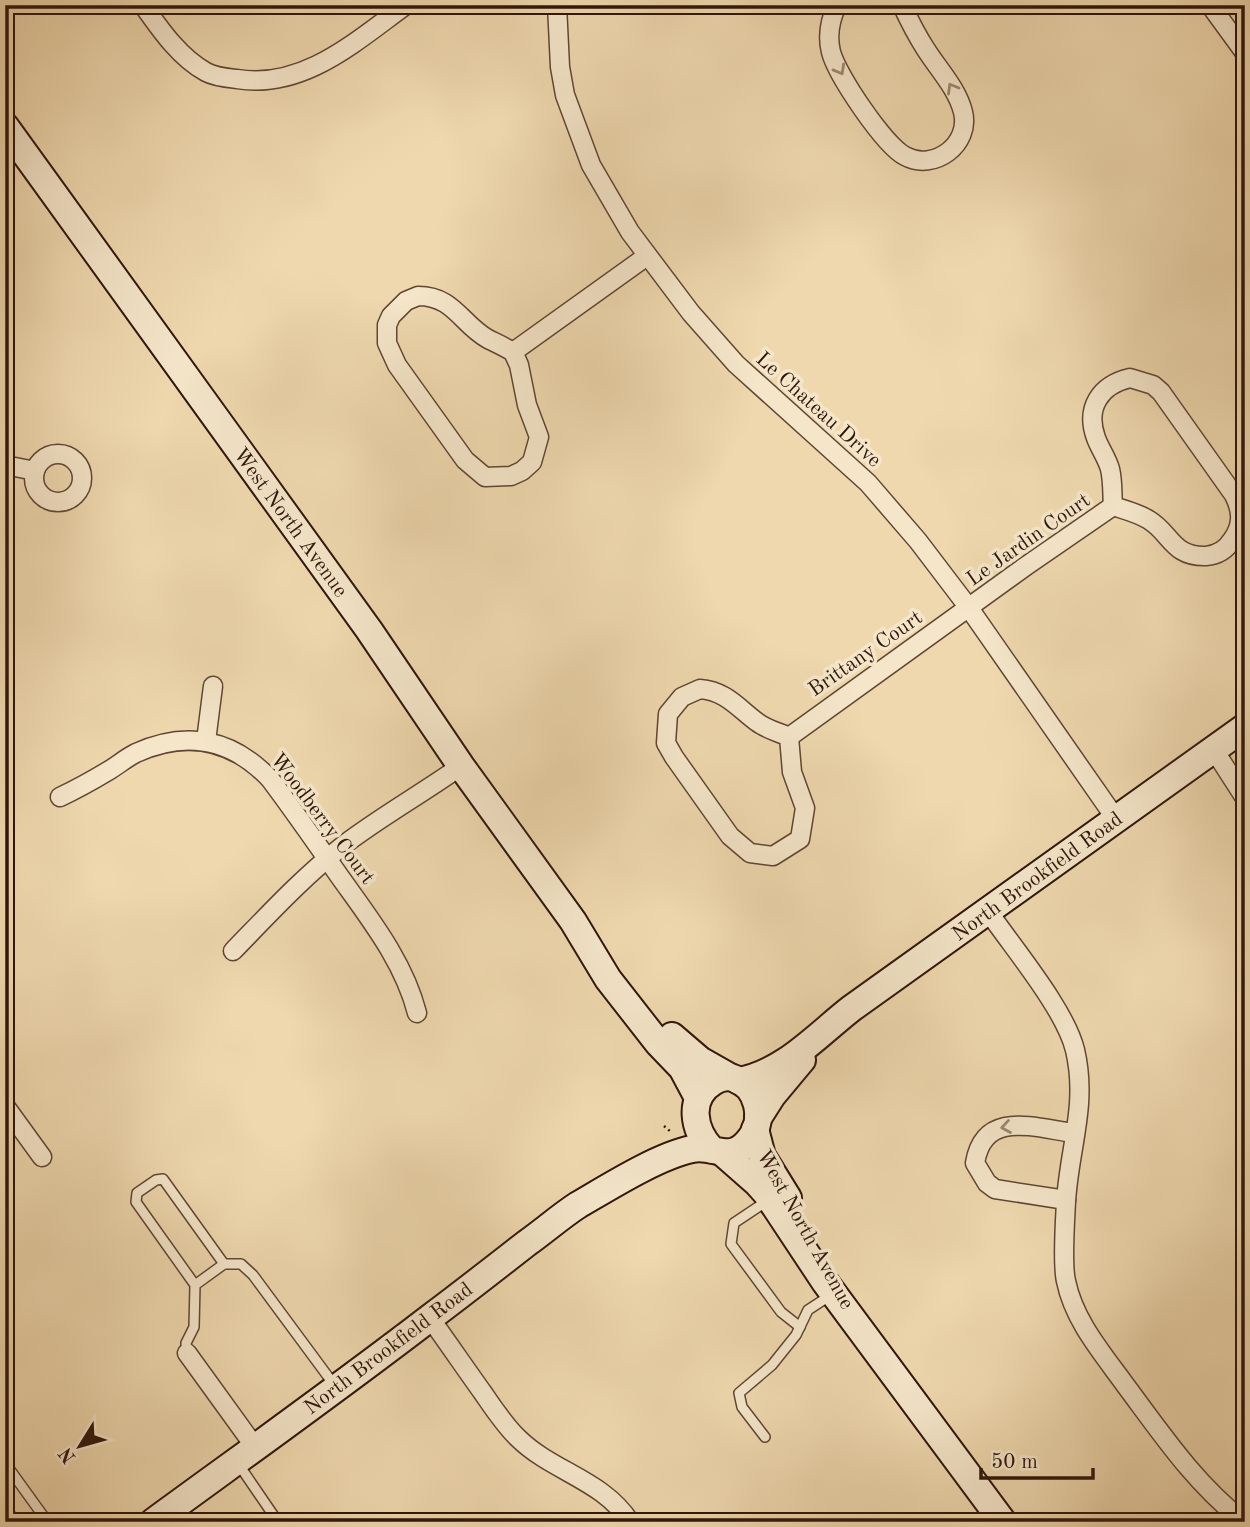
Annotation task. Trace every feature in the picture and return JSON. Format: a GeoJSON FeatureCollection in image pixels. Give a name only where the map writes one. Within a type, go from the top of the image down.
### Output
{"type":"FeatureCollection","features":[{"type":"Feature","properties":{"kind":"main road","name":"West North Avenue"},"geometry":{"type":"LineString","coordinates":[[5,126],[369,630],[461,766],[573,921],[608,979],[658,1043],[682,1068],[696,1103]]}},
{"type":"Feature","properties":{"kind":"main road","name":"North Brookfield Road"},"geometry":{"type":"LineString","coordinates":[[735,1079],[762,1075],[773,1068],[1245,727]]}},
{"type":"Feature","properties":{"kind":"main road","name":"West North Avenue"},"geometry":{"type":"LineString","coordinates":[[573,921],[674,1038],[700,1060],[735,1079]]}},
{"type":"Feature","properties":{"kind":"main road","name":"North Brookfield Road"},"geometry":{"type":"LineString","coordinates":[[757,1123],[772,1096],[830,1026]]}},
{"type":"Feature","properties":{"kind":"main road"},"geometry":{"type":"LineString","coordinates":[[716,1079],[735,1079],[749,1089],[755,1099],[757,1123],[746,1144],[738,1150],[718,1152],[700,1134],[696,1103],[707,1086],[716,1079]]}},
{"type":"Feature","properties":{"kind":"main road","name":"North Brookfield Road"},"geometry":{"type":"LineString","coordinates":[[625,1179],[670,1142],[688,1121],[696,1103]]}},
{"type":"Feature","properties":{"kind":"main road","name":"West North Avenue"},"geometry":{"type":"LineString","coordinates":[[757,1123],[762,1156],[815,1241],[860,1328]]}},
{"type":"Feature","properties":{"kind":"main road","name":"North Brookfield Road"},"geometry":{"type":"LineString","coordinates":[[153,1522],[430,1318],[575,1207],[625,1179],[687,1150],[699,1147],[718,1152]]}},
{"type":"Feature","properties":{"kind":"main road","name":"West North Avenue"},"geometry":{"type":"LineString","coordinates":[[718,1152],[757,1183],[770,1199],[833,1294],[1003,1522]]}},
{"type":"Feature","properties":{"kind":"street"},"geometry":{"type":"LineString","coordinates":[[143,5],[190,61],[208,73],[251,82],[276,80],[299,74],[322,63],[406,5]]}},
{"type":"Feature","properties":{"kind":"street","name":"Le Chateau Drive"},"geometry":{"type":"LineString","coordinates":[[557,5],[565,96],[578,134],[601,186],[647,257],[736,364],[868,483],[918,541],[969,608],[1116,819]]}},
{"type":"Feature","properties":{"kind":"street"},"geometry":{"type":"LineString","coordinates":[[837,5],[830,25],[829,39],[836,65],[859,103],[893,147],[904,156],[917,161],[929,160],[954,148],[962,136],[965,123],[953,89],[925,47],[902,5]]}},
{"type":"Feature","properties":{"kind":"street"},"geometry":{"type":"LineString","coordinates":[[1210,5],[1245,53]]}},
{"type":"Feature","properties":{"kind":"street"},"geometry":{"type":"LineString","coordinates":[[513,352],[647,257]]}},
{"type":"Feature","properties":{"kind":"street"},"geometry":{"type":"LineString","coordinates":[[418,296],[429,296],[451,305],[488,339],[513,352],[519,365],[527,405],[539,437],[532,462],[522,471],[512,477],[485,477],[465,460],[397,365],[387,343],[387,325],[391,316],[406,301],[418,296]]}},
{"type":"Feature","properties":{"kind":"street","name":"Le Jardin Court"},"geometry":{"type":"LineString","coordinates":[[1130,378],[1140,380],[1161,392],[1234,495],[1241,518],[1237,532],[1221,552],[1209,556],[1194,555],[1180,550],[1151,520],[1113,506],[1112,479],[1096,438],[1092,413],[1095,402],[1108,387],[1130,378]]}},
{"type":"Feature","properties":{"kind":"street"},"geometry":{"type":"LineString","coordinates":[[5,465],[35,471]]}},
{"type":"Feature","properties":{"kind":"street","name":"Le Jardin Court"},"geometry":{"type":"LineString","coordinates":[[969,608],[1113,506]]}},
{"type":"Feature","properties":{"kind":"street","name":"Brittany Court"},"geometry":{"type":"LineString","coordinates":[[789,737],[969,608]]}},
{"type":"Feature","properties":{"kind":"street"},"geometry":{"type":"LineString","coordinates":[[206,741],[213,686]]}},
{"type":"Feature","properties":{"kind":"street"},"geometry":{"type":"LineString","coordinates":[[700,689],[714,690],[725,695],[760,724],[789,737],[792,772],[805,808],[800,839],[773,856],[750,853],[730,836],[666,743],[668,714],[682,697],[700,689]]}},
{"type":"Feature","properties":{"kind":"street","name":"Woodberry Court"},"geometry":{"type":"LineString","coordinates":[[60,797],[91,782],[134,754],[160,744],[206,741],[234,750],[254,762],[270,779],[399,965],[412,993],[417,1013]]}},
{"type":"Feature","properties":{"kind":"street"},"geometry":{"type":"LineString","coordinates":[[1213,750],[1245,798]]}},
{"type":"Feature","properties":{"kind":"street"},"geometry":{"type":"LineString","coordinates":[[233,951],[290,891],[327,859],[461,766]]}},
{"type":"Feature","properties":{"kind":"street"},"geometry":{"type":"LineString","coordinates":[[988,911],[1054,1006],[1071,1037],[1080,1087],[1080,1110],[1074,1133],[1066,1200],[1065,1280],[1076,1311],[1094,1342],[1182,1463],[1216,1499],[1244,1522]]}},
{"type":"Feature","properties":{"kind":"street"},"geometry":{"type":"LineString","coordinates":[[5,1106],[42,1157]]}},
{"type":"Feature","properties":{"kind":"street"},"geometry":{"type":"LineString","coordinates":[[1066,1200],[995,1189],[987,1184],[975,1163],[982,1138],[1002,1127],[1016,1125],[1074,1133]]}},
{"type":"Feature","properties":{"kind":"street"},"geometry":{"type":"LineString","coordinates":[[430,1318],[519,1440],[534,1452],[601,1490],[630,1522]]}},
{"type":"Feature","properties":{"kind":"street"},"geometry":{"type":"LineString","coordinates":[[187,1353],[246,1454]]}},
{"type":"Feature","properties":{"kind":"lane"},"geometry":{"type":"LineString","coordinates":[[187,1353],[186,1343],[194,1327],[195,1285],[136,1202],[137,1194],[156,1180],[163,1180],[224,1264]]}},
{"type":"Feature","properties":{"kind":"lane"},"geometry":{"type":"LineString","coordinates":[[770,1199],[734,1223],[731,1244],[781,1312],[800,1327]]}},
{"type":"Feature","properties":{"kind":"lane"},"geometry":{"type":"LineString","coordinates":[[195,1285],[224,1264],[241,1264],[253,1275],[336,1388]]}},
{"type":"Feature","properties":{"kind":"lane"},"geometry":{"type":"LineString","coordinates":[[765,1437],[743,1407],[739,1393],[772,1365],[796,1335],[808,1310],[833,1294]]}},
{"type":"Feature","properties":{"kind":"lane"},"geometry":{"type":"LineString","coordinates":[[246,1454],[278,1522]]}},
{"type":"Feature","properties":{"kind":"lane"},"geometry":{"type":"LineString","coordinates":[[5,1463],[44,1517],[43,1522]]}},
{"type":"Feature","properties":{"kind":"lane"},"geometry":{"type":"LineString","coordinates":[[5,1508],[16,1522]]}},
{"type":"Feature","properties":{"kind":"path"},"geometry":{"type":"LineString","coordinates":[[5,79],[11,75]]}}]}
